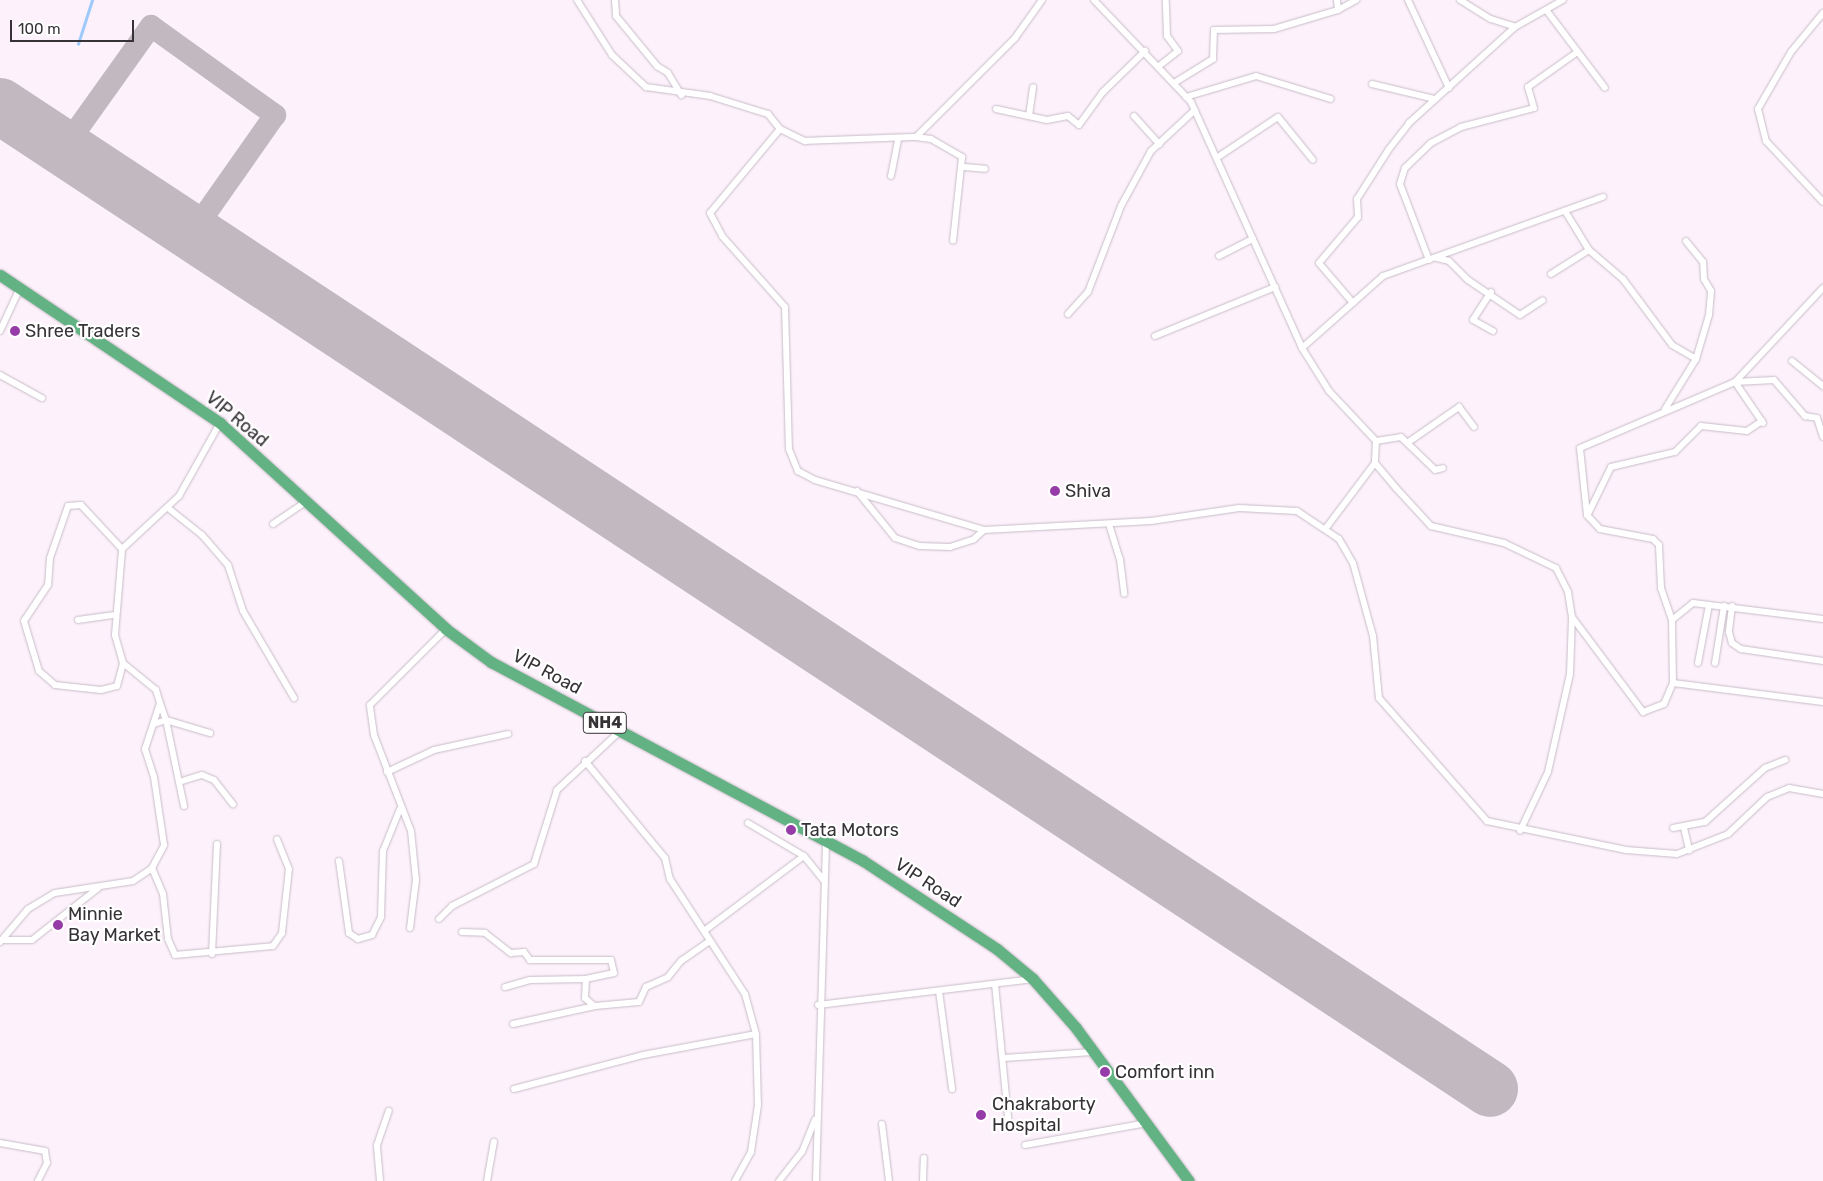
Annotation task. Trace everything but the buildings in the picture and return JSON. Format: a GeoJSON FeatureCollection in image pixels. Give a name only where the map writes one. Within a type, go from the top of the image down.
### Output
{"type":"FeatureCollection","features":[{"type":"Feature","properties":{"kind":"highway","name":"VIP Road"},"geometry":{"type":"LineString","coordinates":[[0,275],[220,423],[446,629],[491,662],[826,844],[862,860],[933,907],[1033,979],[1093,1052],[1189,1181]]}},
{"type":"Feature","properties":{"kind":"street"},"geometry":{"type":"LineString","coordinates":[[577,0],[612,55],[646,87],[681,95],[710,96],[768,114],[780,129],[805,141],[916,137],[930,139],[962,157],[964,167],[953,241]]}},
{"type":"Feature","properties":{"kind":"street"},"geometry":{"type":"LineString","coordinates":[[615,0],[616,16],[657,66],[668,73],[681,95]]}},
{"type":"Feature","properties":{"kind":"street"},"geometry":{"type":"LineString","coordinates":[[916,137],[1015,38],[1042,0]]}},
{"type":"Feature","properties":{"kind":"street"},"geometry":{"type":"LineString","coordinates":[[1094,0],[1145,51],[1186,97],[1195,110],[1218,157],[1302,348],[1329,391],[1376,441],[1375,463],[1326,528]]}},
{"type":"Feature","properties":{"kind":"street"},"geometry":{"type":"LineString","coordinates":[[1158,66],[1178,51],[1168,36],[1166,0]]}},
{"type":"Feature","properties":{"kind":"street"},"geometry":{"type":"LineString","coordinates":[[1337,0],[1338,10]]}},
{"type":"Feature","properties":{"kind":"street"},"geometry":{"type":"LineString","coordinates":[[1174,83],[1213,59],[1214,30],[1262,31],[1338,10],[1356,0]]}},
{"type":"Feature","properties":{"kind":"street"},"geometry":{"type":"LineString","coordinates":[[1408,0],[1449,88]]}},
{"type":"Feature","properties":{"kind":"street"},"geometry":{"type":"LineString","coordinates":[[1460,0],[1490,19],[1515,27]]}},
{"type":"Feature","properties":{"kind":"street"},"geometry":{"type":"LineString","coordinates":[[1352,303],[1319,263],[1358,217],[1357,199],[1389,149],[1409,123],[1515,27],[1563,0]]}},
{"type":"Feature","properties":{"kind":"street"},"geometry":{"type":"LineString","coordinates":[[1546,11],[1576,54],[1605,88]]}},
{"type":"Feature","properties":{"kind":"street"},"geometry":{"type":"LineString","coordinates":[[1823,13],[1791,52],[1758,109],[1766,141],[1823,202]]}},
{"type":"Feature","properties":{"kind":"street"},"geometry":{"type":"LineString","coordinates":[[996,109],[1047,120],[1068,116],[1079,125],[1103,92],[1145,51]]}},
{"type":"Feature","properties":{"kind":"street"},"geometry":{"type":"LineString","coordinates":[[1433,259],[1400,184],[1405,168],[1431,143],[1461,127],[1534,108],[1528,87],[1576,54]]}},
{"type":"Feature","properties":{"kind":"street"},"geometry":{"type":"LineString","coordinates":[[1186,97],[1256,76],[1331,99]]}},
{"type":"Feature","properties":{"kind":"street"},"geometry":{"type":"LineString","coordinates":[[1372,84],[1435,99]]}},
{"type":"Feature","properties":{"kind":"street"},"geometry":{"type":"LineString","coordinates":[[1029,116],[1033,87]]}},
{"type":"Feature","properties":{"kind":"street"},"geometry":{"type":"LineString","coordinates":[[1068,314],[1088,292],[1121,206],[1159,144],[1195,110]]}},
{"type":"Feature","properties":{"kind":"street"},"geometry":{"type":"LineString","coordinates":[[1134,116],[1159,144]]}},
{"type":"Feature","properties":{"kind":"street"},"geometry":{"type":"LineString","coordinates":[[1218,157],[1278,117],[1313,160]]}},
{"type":"Feature","properties":{"kind":"street"},"geometry":{"type":"LineString","coordinates":[[780,129],[710,214],[722,236],[785,307],[789,449],[798,471],[984,530],[1109,524],[1239,508],[1297,510],[1326,528],[1339,539],[1353,562],[1373,636],[1379,698],[1488,821],[1520,831],[1626,850],[1677,854],[1728,834],[1774,794],[1789,788],[1823,794]]}},
{"type":"Feature","properties":{"kind":"street"},"geometry":{"type":"LineString","coordinates":[[891,176],[898,138]]}},
{"type":"Feature","properties":{"kind":"street"},"geometry":{"type":"LineString","coordinates":[[964,167],[985,170]]}},
{"type":"Feature","properties":{"kind":"street"},"geometry":{"type":"LineString","coordinates":[[1302,348],[1383,276],[1603,197]]}},
{"type":"Feature","properties":{"kind":"street"},"geometry":{"type":"LineString","coordinates":[[1564,211],[1589,250],[1623,279],[1672,344],[1696,359]]}},
{"type":"Feature","properties":{"kind":"street"},"geometry":{"type":"LineString","coordinates":[[1218,256],[1253,239]]}},
{"type":"Feature","properties":{"kind":"street"},"geometry":{"type":"LineString","coordinates":[[1658,414],[1668,406],[1696,359],[1709,315],[1711,291],[1704,279],[1704,262],[1686,241]]}},
{"type":"Feature","properties":{"kind":"street"},"geometry":{"type":"LineString","coordinates":[[1551,274],[1589,250]]}},
{"type":"Feature","properties":{"kind":"street"},"geometry":{"type":"LineString","coordinates":[[1433,259],[1449,261],[1468,280],[1491,292],[1520,315],[1543,300]]}},
{"type":"Feature","properties":{"kind":"street"},"geometry":{"type":"LineString","coordinates":[[1155,336],[1275,287]]}},
{"type":"Feature","properties":{"kind":"street"},"geometry":{"type":"LineString","coordinates":[[0,331],[20,288]]}},
{"type":"Feature","properties":{"kind":"street"},"geometry":{"type":"LineString","coordinates":[[1735,382],[1823,288]]}},
{"type":"Feature","properties":{"kind":"street"},"geometry":{"type":"LineString","coordinates":[[1491,292],[1473,320],[1493,332]]}},
{"type":"Feature","properties":{"kind":"street"},"geometry":{"type":"LineString","coordinates":[[1792,361],[1823,386]]}},
{"type":"Feature","properties":{"kind":"street"},"geometry":{"type":"LineString","coordinates":[[0,375],[42,398]]}},
{"type":"Feature","properties":{"kind":"street"},"geometry":{"type":"LineString","coordinates":[[1572,617],[1643,712],[1664,704],[1673,683],[1672,620],[1661,588],[1659,545],[1653,539],[1600,529],[1587,515],[1580,448],[1735,382],[1774,380],[1805,416],[1817,418],[1823,437]]}},
{"type":"Feature","properties":{"kind":"street"},"geometry":{"type":"LineString","coordinates":[[1587,515],[1611,467],[1676,452],[1701,426],[1747,431],[1763,423],[1735,382]]}},
{"type":"Feature","properties":{"kind":"street"},"geometry":{"type":"LineString","coordinates":[[1410,441],[1459,407],[1474,427]]}},
{"type":"Feature","properties":{"kind":"street"},"geometry":{"type":"LineString","coordinates":[[122,549],[81,505],[68,506],[50,558],[48,585],[24,621],[39,671],[56,685],[102,690],[117,686],[123,663],[113,615],[122,549],[168,508],[220,423]]}},
{"type":"Feature","properties":{"kind":"street"},"geometry":{"type":"LineString","coordinates":[[1376,441],[1401,437],[1410,441],[1435,470],[1443,468]]}},
{"type":"Feature","properties":{"kind":"street"},"geometry":{"type":"LineString","coordinates":[[1375,463],[1430,526],[1504,543],[1556,568],[1568,592],[1572,617],[1564,711],[1548,772],[1520,831]]}},
{"type":"Feature","properties":{"kind":"street"},"geometry":{"type":"LineString","coordinates":[[857,491],[895,538],[920,546],[950,547],[974,539],[984,530]]}},
{"type":"Feature","properties":{"kind":"street"},"geometry":{"type":"LineString","coordinates":[[273,524],[306,502]]}},
{"type":"Feature","properties":{"kind":"street"},"geometry":{"type":"LineString","coordinates":[[168,508],[202,534],[228,565],[244,611],[294,698]]}},
{"type":"Feature","properties":{"kind":"street"},"geometry":{"type":"LineString","coordinates":[[1109,524],[1120,559],[1124,594]]}},
{"type":"Feature","properties":{"kind":"street"},"geometry":{"type":"LineString","coordinates":[[1672,620],[1693,603],[1732,606],[1823,619]]}},
{"type":"Feature","properties":{"kind":"street"},"geometry":{"type":"LineString","coordinates":[[1698,663],[1708,605]]}},
{"type":"Feature","properties":{"kind":"street"},"geometry":{"type":"LineString","coordinates":[[1715,663],[1724,606]]}},
{"type":"Feature","properties":{"kind":"street"},"geometry":{"type":"LineString","coordinates":[[1732,606],[1729,632],[1732,643],[1741,648],[1823,660]]}},
{"type":"Feature","properties":{"kind":"street"},"geometry":{"type":"LineString","coordinates":[[78,620],[113,615]]}},
{"type":"Feature","properties":{"kind":"street"},"geometry":{"type":"LineString","coordinates":[[410,928],[416,880],[411,831],[400,809],[387,772],[370,705],[446,629]]}},
{"type":"Feature","properties":{"kind":"street"},"geometry":{"type":"LineString","coordinates":[[123,663],[156,690],[166,720],[184,806]]}},
{"type":"Feature","properties":{"kind":"street"},"geometry":{"type":"LineString","coordinates":[[1673,683],[1823,702]]}},
{"type":"Feature","properties":{"kind":"street"},"geometry":{"type":"LineString","coordinates":[[1,941],[28,909],[55,893],[133,881],[152,868],[164,845],[154,777],[145,749],[160,703]]}},
{"type":"Feature","properties":{"kind":"street"},"geometry":{"type":"LineString","coordinates":[[154,724],[166,720],[210,733]]}},
{"type":"Feature","properties":{"kind":"street"},"geometry":{"type":"LineString","coordinates":[[439,919],[452,906],[534,864],[557,790],[585,761],[620,731]]}},
{"type":"Feature","properties":{"kind":"street"},"geometry":{"type":"LineString","coordinates":[[387,772],[434,750],[508,734]]}},
{"type":"Feature","properties":{"kind":"street"},"geometry":{"type":"LineString","coordinates":[[1673,828],[1684,828],[1705,822],[1765,768],[1785,760]]}},
{"type":"Feature","properties":{"kind":"street"},"geometry":{"type":"LineString","coordinates":[[585,761],[665,858],[670,879],[745,994],[756,1034],[758,1105],[750,1152],[734,1181]]}},
{"type":"Feature","properties":{"kind":"street"},"geometry":{"type":"LineString","coordinates":[[179,782],[202,775],[214,780],[233,804]]}},
{"type":"Feature","properties":{"kind":"street"},"geometry":{"type":"LineString","coordinates":[[339,861],[349,933],[358,939],[372,935],[381,917],[383,851],[400,809]]}},
{"type":"Feature","properties":{"kind":"street"},"geometry":{"type":"LineString","coordinates":[[748,823],[804,856],[824,881]]}},
{"type":"Feature","properties":{"kind":"street"},"geometry":{"type":"LineString","coordinates":[[1684,828],[1689,850]]}},
{"type":"Feature","properties":{"kind":"street"},"geometry":{"type":"LineString","coordinates":[[152,868],[163,894],[168,939],[176,954],[212,954],[272,946],[282,933],[289,869],[277,839]]}},
{"type":"Feature","properties":{"kind":"street"},"geometry":{"type":"LineString","coordinates":[[212,954],[217,844]]}},
{"type":"Feature","properties":{"kind":"street"},"geometry":{"type":"LineString","coordinates":[[816,1181],[818,1005],[826,844]]}},
{"type":"Feature","properties":{"kind":"street"},"geometry":{"type":"LineString","coordinates":[[704,931],[804,856]]}},
{"type":"Feature","properties":{"kind":"street"},"geometry":{"type":"LineString","coordinates":[[1,941],[32,940],[99,887]]}},
{"type":"Feature","properties":{"kind":"street"},"geometry":{"type":"LineString","coordinates":[[462,932],[485,933],[511,953],[524,952],[530,960],[611,960],[614,973],[586,979],[530,980],[505,987]]}},
{"type":"Feature","properties":{"kind":"street"},"geometry":{"type":"LineString","coordinates":[[513,1024],[595,1006],[639,1002],[646,987],[668,977],[681,961],[710,941]]}},
{"type":"Feature","properties":{"kind":"street"},"geometry":{"type":"LineString","coordinates":[[586,979],[585,998],[595,1006]]}},
{"type":"Feature","properties":{"kind":"street"},"geometry":{"type":"LineString","coordinates":[[818,1005],[1033,979]]}},
{"type":"Feature","properties":{"kind":"street"},"geometry":{"type":"LineString","coordinates":[[995,984],[1008,1128]]}},
{"type":"Feature","properties":{"kind":"street"},"geometry":{"type":"LineString","coordinates":[[939,990],[952,1089]]}},
{"type":"Feature","properties":{"kind":"street"},"geometry":{"type":"LineString","coordinates":[[514,1090],[643,1055],[756,1034]]}},
{"type":"Feature","properties":{"kind":"street"},"geometry":{"type":"LineString","coordinates":[[1003,1058],[1093,1052]]}},
{"type":"Feature","properties":{"kind":"street"},"geometry":{"type":"LineString","coordinates":[[380,1181],[376,1145],[389,1111]]}},
{"type":"Feature","properties":{"kind":"street"},"geometry":{"type":"LineString","coordinates":[[779,1181],[802,1152],[817,1115]]}},
{"type":"Feature","properties":{"kind":"street"},"geometry":{"type":"LineString","coordinates":[[1025,1145],[1147,1123]]}},
{"type":"Feature","properties":{"kind":"street"},"geometry":{"type":"LineString","coordinates":[[882,1124],[889,1181]]}},
{"type":"Feature","properties":{"kind":"street"},"geometry":{"type":"LineString","coordinates":[[486,1181],[494,1142]]}},
{"type":"Feature","properties":{"kind":"street"},"geometry":{"type":"LineString","coordinates":[[0,1144],[45,1152],[47,1163],[38,1181]]}},
{"type":"Feature","properties":{"kind":"street"},"geometry":{"type":"LineString","coordinates":[[923,1181],[924,1158]]}},
{"type":"Feature","properties":{"kind":"waterway"},"geometry":{"type":"LineString","coordinates":[[78,44],[92,0]]}},
{"type":"Feature","properties":{"kind":"taxiway"},"geometry":{"type":"LineString","coordinates":[[64,148],[151,26],[275,115],[192,233]]}},
{"type":"Feature","properties":{"kind":"runway"},"geometry":{"type":"LineString","coordinates":[[0,106],[1490,1089]]}},
{"type":"Feature","properties":{"kind":"place","name":"Shree Traders"},"geometry":{"type":"Point","coordinates":[15,331]}},
{"type":"Feature","properties":{"kind":"place","name":"Shiva"},"geometry":{"type":"Point","coordinates":[1055,491]}},
{"type":"Feature","properties":{"kind":"place","name":"Tata Motors"},"geometry":{"type":"Point","coordinates":[791,830]}},
{"type":"Feature","properties":{"kind":"place","name":"Minnie Bay Market"},"geometry":{"type":"Point","coordinates":[58,925]}},
{"type":"Feature","properties":{"kind":"place","name":"Comfort inn"},"geometry":{"type":"Point","coordinates":[1105,1072]}},
{"type":"Feature","properties":{"kind":"place","name":"Chakraborty Hospital"},"geometry":{"type":"Point","coordinates":[981,1115]}}]}
